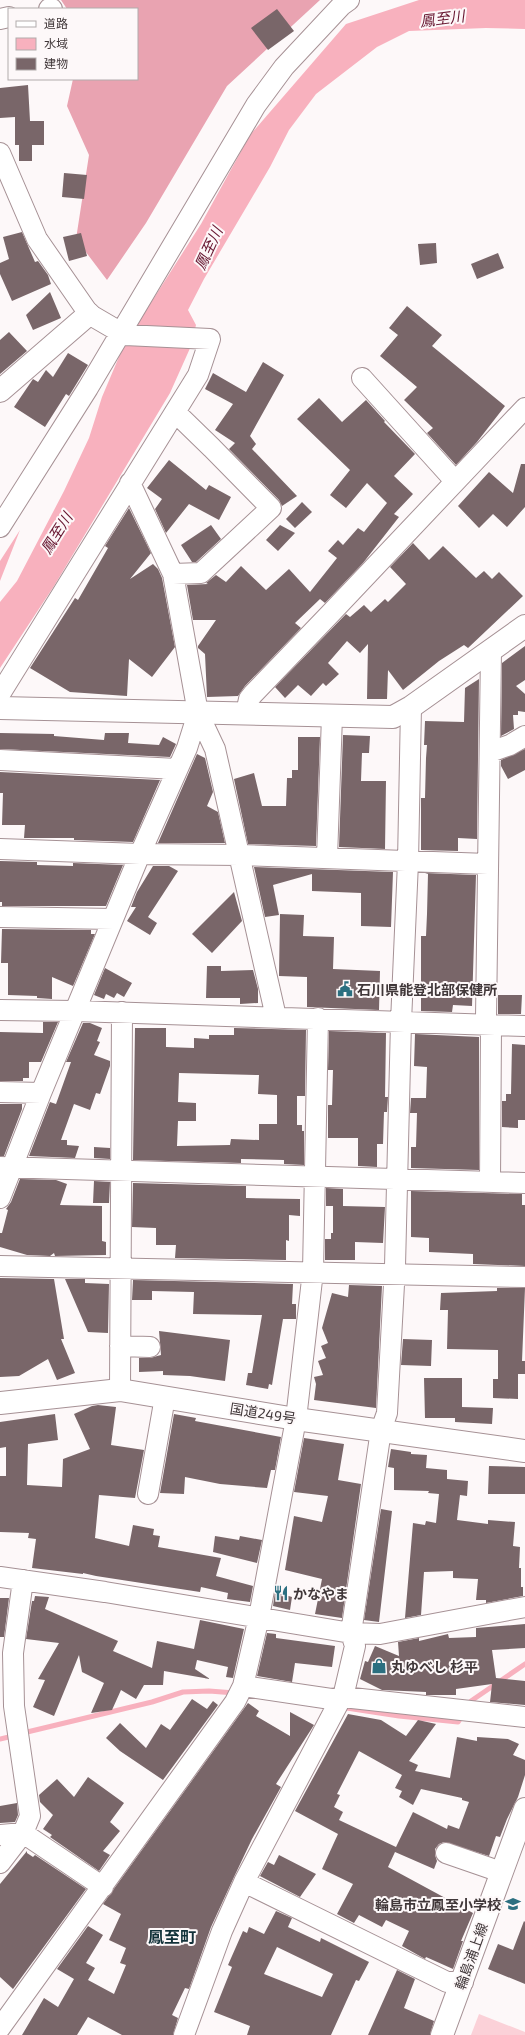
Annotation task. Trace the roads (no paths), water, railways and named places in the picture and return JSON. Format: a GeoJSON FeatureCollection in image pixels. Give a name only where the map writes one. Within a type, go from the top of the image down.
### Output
{"type":"FeatureCollection","features":[{"type":"Feature","properties":{"kind":"main road"},"geometry":{"type":"LineString","coordinates":[[0,391],[89,314]]}},
{"type":"Feature","properties":{"kind":"main road"},"geometry":{"type":"LineString","coordinates":[[0,708],[394,717],[411,707],[525,626]]}},
{"type":"Feature","properties":{"kind":"main road","name":"国道249号"},"geometry":{"type":"LineString","coordinates":[[0,1403],[120,1390],[296,1419],[525,1451]]}},
{"type":"Feature","properties":{"kind":"main road","name":"輪島浦上線"},"geometry":{"type":"LineString","coordinates":[[442,2035],[463,1982],[501,1872],[525,1809]]}},
{"type":"Feature","properties":{"kind":"street"},"geometry":{"type":"LineString","coordinates":[[0,527],[123,333],[256,105],[284,67],[342,5],[349,0]]}},
{"type":"Feature","properties":{"kind":"street"},"geometry":{"type":"LineString","coordinates":[[0,153],[37,239],[89,314],[123,333],[210,339],[198,374],[0,694]]}},
{"type":"Feature","properties":{"kind":"street"},"geometry":{"type":"LineString","coordinates":[[362,378],[455,481]]}},
{"type":"Feature","properties":{"kind":"street"},"geometry":{"type":"LineString","coordinates":[[246,713],[249,699],[253,694],[525,408]]}},
{"type":"Feature","properties":{"kind":"street"},"geometry":{"type":"LineString","coordinates":[[173,574],[201,573],[271,508],[175,412]]}},
{"type":"Feature","properties":{"kind":"street"},"geometry":{"type":"LineString","coordinates":[[130,483],[173,574],[198,713],[215,749],[276,1017]]}},
{"type":"Feature","properties":{"kind":"street"},"geometry":{"type":"LineString","coordinates":[[490,1182],[491,1026],[486,1018],[491,650]]}},
{"type":"Feature","properties":{"kind":"street"},"geometry":{"type":"LineString","coordinates":[[184,2035],[222,1931],[244,1882],[338,1704],[355,1646],[351,1632],[381,1430],[387,1413],[408,862],[411,707]]}},
{"type":"Feature","properties":{"kind":"street"},"geometry":{"type":"LineString","coordinates":[[0,1198],[6,1167],[41,1092],[140,854],[187,748],[198,713]]}},
{"type":"Feature","properties":{"kind":"street"},"geometry":{"type":"LineString","coordinates":[[327,858],[332,716]]}},
{"type":"Feature","properties":{"kind":"street"},"geometry":{"type":"LineString","coordinates":[[490,752],[510,745],[525,736]]}},
{"type":"Feature","properties":{"kind":"street"},"geometry":{"type":"LineString","coordinates":[[0,760],[177,769]]}},
{"type":"Feature","properties":{"kind":"street"},"geometry":{"type":"LineString","coordinates":[[0,849],[140,854],[240,855],[488,864]]}},
{"type":"Feature","properties":{"kind":"street"},"geometry":{"type":"LineString","coordinates":[[0,917],[113,919]]}},
{"type":"Feature","properties":{"kind":"street"},"geometry":{"type":"LineString","coordinates":[[0,1010],[75,1010],[318,1018],[491,1026],[525,1026]]}},
{"type":"Feature","properties":{"kind":"street"},"geometry":{"type":"LineString","coordinates":[[120,1390],[122,1012]]}},
{"type":"Feature","properties":{"kind":"street"},"geometry":{"type":"LineString","coordinates":[[0,2028],[103,1887],[240,1692],[259,1617],[296,1419],[313,1272],[318,1018]]}},
{"type":"Feature","properties":{"kind":"street"},"geometry":{"type":"LineString","coordinates":[[0,1092],[41,1092]]}},
{"type":"Feature","properties":{"kind":"street"},"geometry":{"type":"LineString","coordinates":[[6,1167],[525,1183]]}},
{"type":"Feature","properties":{"kind":"street"},"geometry":{"type":"LineString","coordinates":[[0,1266],[525,1277]]}},
{"type":"Feature","properties":{"kind":"street"},"geometry":{"type":"LineString","coordinates":[[120,1346],[150,1347]]}},
{"type":"Feature","properties":{"kind":"street"},"geometry":{"type":"LineString","coordinates":[[148,1494],[165,1397]]}},
{"type":"Feature","properties":{"kind":"street"},"geometry":{"type":"LineString","coordinates":[[0,1577],[351,1632],[380,1634],[525,1607]]}},
{"type":"Feature","properties":{"kind":"street"},"geometry":{"type":"LineString","coordinates":[[0,1863],[24,1833],[30,1816],[18,1735],[7,1708],[23,1580]]}},
{"type":"Feature","properties":{"kind":"street"},"geometry":{"type":"LineString","coordinates":[[240,1692],[331,1698],[338,1704],[465,1710],[525,1717]]}},
{"type":"Feature","properties":{"kind":"street"},"geometry":{"type":"LineString","coordinates":[[0,1835],[24,1833],[103,1887]]}},
{"type":"Feature","properties":{"kind":"street"},"geometry":{"type":"LineString","coordinates":[[446,1853],[501,1872]]}},
{"type":"Feature","properties":{"kind":"street"},"geometry":{"type":"LineString","coordinates":[[244,1882],[447,1982],[463,1982]]}},
{"type":"Feature","properties":{"kind":"water","name":"鳳至川"},"geometry":{"type":"Polygon","coordinates":[[[419,0],[525,0],[525,29],[486,28],[409,31],[377,47],[316,94],[289,130],[270,167],[204,279],[188,310],[196,325],[191,346],[170,393],[54,586],[0,668],[0,602],[17,581],[64,491],[89,438],[102,397],[124,345],[201,224],[250,135],[346,24],[419,0]]]}},
{"type":"Feature","properties":{"kind":"water"},"geometry":{"type":"Polygon","coordinates":[[[20,530],[0,581],[0,561],[20,530]]]}},
{"type":"Feature","properties":{"kind":"waterway"},"geometry":{"type":"LineString","coordinates":[[468,1705],[471,1701],[525,1664]]}},
{"type":"Feature","properties":{"kind":"waterway"},"geometry":{"type":"LineString","coordinates":[[23,1733],[152,1702],[183,1692],[209,1691],[235,1693]]}},
{"type":"Feature","properties":{"kind":"waterway"},"geometry":{"type":"LineString","coordinates":[[340,1707],[399,1716],[458,1722],[462,1716]]}},
{"type":"Feature","properties":{"kind":"waterway"},"geometry":{"type":"LineString","coordinates":[[0,1739],[13,1736]]}},
{"type":"Feature","properties":{"kind":"place","name":"石川県能登北部保健所"},"geometry":{"type":"Point","coordinates":[345,989]}},
{"type":"Feature","properties":{"kind":"place","name":"かなやま"},"geometry":{"type":"Point","coordinates":[281,1593]}},
{"type":"Feature","properties":{"kind":"place","name":"丸ゆべし 杉平"},"geometry":{"type":"Point","coordinates":[379,1666]}},
{"type":"Feature","properties":{"kind":"place","name":"輪島市立鳳至小学校"},"geometry":{"type":"Point","coordinates":[513,1904]}},
{"type":"Feature","properties":{"kind":"district","name":"鳳至町"},"geometry":{"type":"Point","coordinates":[172,1936]}}]}
